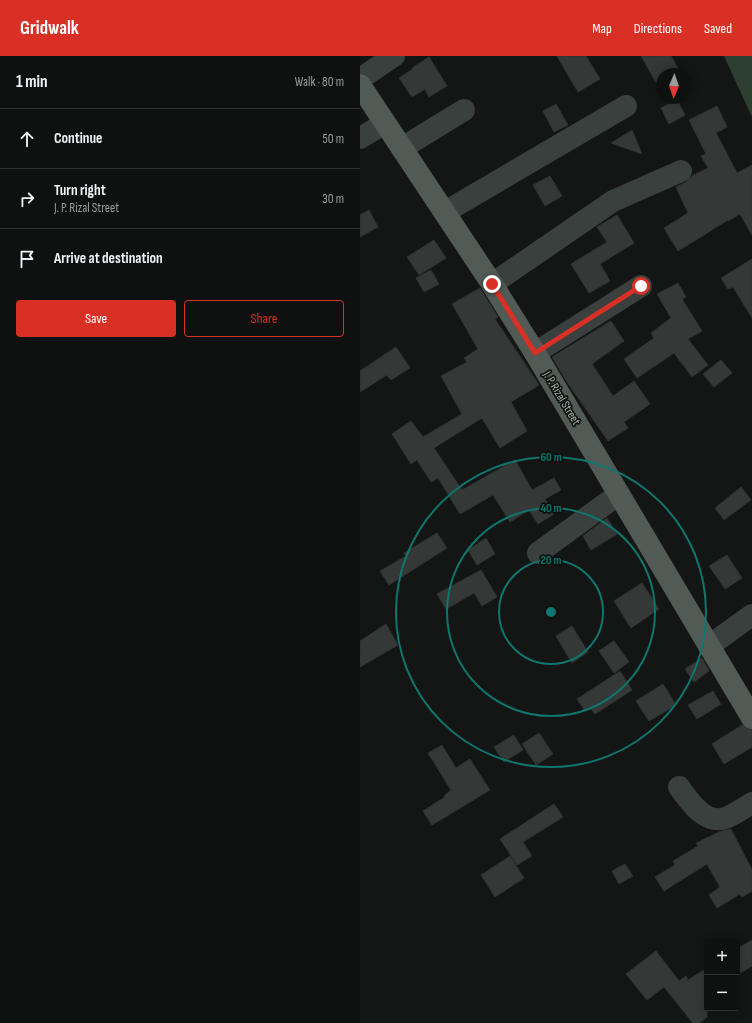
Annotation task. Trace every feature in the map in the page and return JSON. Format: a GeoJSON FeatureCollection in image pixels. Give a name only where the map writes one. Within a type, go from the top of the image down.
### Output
{"type":"FeatureCollection","features":[{"type":"Feature","properties":{"kind":"main road","name":"J. P. Rizal Street"},"geometry":{"type":"LineString","coordinates":[[360,85],[492,284],[535,353],[752,718]]}},
{"type":"Feature","properties":{"kind":"lane"},"geometry":{"type":"LineString","coordinates":[[360,79],[394,56]]}},
{"type":"Feature","properties":{"kind":"lane"},"geometry":{"type":"LineString","coordinates":[[444,212],[626,106]]}},
{"type":"Feature","properties":{"kind":"lane"},"geometry":{"type":"LineString","coordinates":[[402,148],[464,110]]}},
{"type":"Feature","properties":{"kind":"lane"},"geometry":{"type":"LineString","coordinates":[[360,138],[385,123]]}},
{"type":"Feature","properties":{"kind":"lane"},"geometry":{"type":"LineString","coordinates":[[492,284],[613,200],[681,171]]}},
{"type":"Feature","properties":{"kind":"lane"},"geometry":{"type":"LineString","coordinates":[[535,353],[641,286]]}},
{"type":"Feature","properties":{"kind":"lane"},"geometry":{"type":"LineString","coordinates":[[538,553],[619,494]]}},
{"type":"Feature","properties":{"kind":"lane"},"geometry":{"type":"LineString","coordinates":[[709,646],[752,614]]}},
{"type":"Feature","properties":{"kind":"lane"},"geometry":{"type":"LineString","coordinates":[[679,788],[699,813],[708,817],[721,819],[752,803]]}},
{"type":"Feature","properties":{"kind":"shaded area"},"geometry":{"type":"Polygon","coordinates":[[[724,56],[752,56],[752,117],[724,56]]]}},
{"type":"Feature","properties":{"kind":"building"},"geometry":{"type":"Polygon","coordinates":[[[557,56],[586,56],[600,79],[578,92],[557,56]]]}},
{"type":"Feature","properties":{"kind":"building"},"geometry":{"type":"Polygon","coordinates":[[[641,56],[671,56],[678,68],[656,68],[656,82],[641,56]]]}},
{"type":"Feature","properties":{"kind":"building"},"geometry":{"type":"Polygon","coordinates":[[[429,57],[447,86],[429,97],[425,89],[412,97],[399,78],[429,57]]]}},
{"type":"Feature","properties":{"kind":"building"},"geometry":{"type":"Polygon","coordinates":[[[556,104],[568,125],[554,132],[543,111],[556,104]]]}},
{"type":"Feature","properties":{"kind":"building"},"geometry":{"type":"Polygon","coordinates":[[[669,104],[679,104],[685,115],[669,124],[661,108],[669,104]]]}},
{"type":"Feature","properties":{"kind":"building"},"geometry":{"type":"Polygon","coordinates":[[[717,106],[727,127],[716,133],[737,173],[752,165],[752,235],[740,214],[678,251],[664,228],[688,213],[676,187],[686,182],[692,176],[708,168],[701,156],[706,154],[689,120],[717,106]]]}},
{"type":"Feature","properties":{"kind":"building"},"geometry":{"type":"Polygon","coordinates":[[[632,130],[642,154],[611,143],[632,130]]]}},
{"type":"Feature","properties":{"kind":"building"},"geometry":{"type":"Polygon","coordinates":[[[550,176],[562,196],[545,206],[533,185],[550,176]]]}},
{"type":"Feature","properties":{"kind":"building"},"geometry":{"type":"Polygon","coordinates":[[[369,210],[378,227],[360,237],[360,215],[369,210]]]}},
{"type":"Feature","properties":{"kind":"building"},"geometry":{"type":"Polygon","coordinates":[[[617,215],[634,243],[600,264],[610,281],[589,293],[571,264],[607,242],[597,227],[617,215]]]}},
{"type":"Feature","properties":{"kind":"building"},"geometry":{"type":"Polygon","coordinates":[[[434,240],[446,258],[419,275],[407,257],[434,240]]]}},
{"type":"Feature","properties":{"kind":"building"},"geometry":{"type":"Polygon","coordinates":[[[752,259],[752,318],[733,287],[728,289],[721,278],[752,259]]]}},
{"type":"Feature","properties":{"kind":"building"},"geometry":{"type":"Polygon","coordinates":[[[431,270],[439,284],[424,292],[416,278],[431,270]]]}},
{"type":"Feature","properties":{"kind":"building"},"geometry":{"type":"Polygon","coordinates":[[[678,283],[686,297],[682,299],[702,331],[688,339],[708,365],[692,377],[674,353],[637,378],[624,359],[654,338],[651,333],[671,318],[657,294],[678,283]]]}},
{"type":"Feature","properties":{"kind":"building"},"geometry":{"type":"Polygon","coordinates":[[[480,288],[498,317],[495,319],[539,385],[511,402],[527,431],[500,448],[482,418],[434,448],[462,490],[515,460],[532,490],[554,478],[561,490],[545,499],[554,514],[538,524],[529,510],[510,522],[493,495],[460,514],[438,478],[431,482],[417,460],[411,464],[392,434],[411,421],[423,437],[462,414],[441,376],[467,362],[464,358],[478,349],[452,304],[480,288]]]}},
{"type":"Feature","properties":{"kind":"building"},"geometry":{"type":"Polygon","coordinates":[[[611,321],[624,341],[592,364],[613,396],[634,381],[650,404],[624,422],[628,428],[608,441],[567,382],[552,357],[611,321]]]}},
{"type":"Feature","properties":{"kind":"building"},"geometry":{"type":"Polygon","coordinates":[[[396,347],[410,368],[391,380],[387,375],[360,392],[360,371],[396,347]]]}},
{"type":"Feature","properties":{"kind":"building"},"geometry":{"type":"Polygon","coordinates":[[[721,360],[732,373],[714,387],[703,374],[721,360]]]}},
{"type":"Feature","properties":{"kind":"building"},"geometry":{"type":"Polygon","coordinates":[[[741,487],[751,500],[724,520],[715,508],[741,487]]]}},
{"type":"Feature","properties":{"kind":"building"},"geometry":{"type":"Polygon","coordinates":[[[607,518],[617,534],[591,550],[583,536],[607,518]]]}},
{"type":"Feature","properties":{"kind":"building"},"geometry":{"type":"Polygon","coordinates":[[[437,533],[447,548],[389,585],[380,571],[406,556],[404,553],[437,533]]]}},
{"type":"Feature","properties":{"kind":"building"},"geometry":{"type":"Polygon","coordinates":[[[486,538],[495,554],[477,565],[468,550],[486,538]]]}},
{"type":"Feature","properties":{"kind":"building"},"geometry":{"type":"Polygon","coordinates":[[[727,555],[742,578],[725,589],[709,566],[727,555]]]}},
{"type":"Feature","properties":{"kind":"building"},"geometry":{"type":"Polygon","coordinates":[[[481,570],[497,597],[482,606],[474,593],[446,609],[437,594],[481,570]]]}},
{"type":"Feature","properties":{"kind":"building"},"geometry":{"type":"Polygon","coordinates":[[[642,583],[659,609],[631,628],[614,601],[642,583]]]}},
{"type":"Feature","properties":{"kind":"building"},"geometry":{"type":"Polygon","coordinates":[[[386,624],[398,645],[360,667],[360,641],[386,624]]]}},
{"type":"Feature","properties":{"kind":"building"},"geometry":{"type":"Polygon","coordinates":[[[572,626],[588,652],[572,663],[556,636],[572,626]]]}},
{"type":"Feature","properties":{"kind":"building"},"geometry":{"type":"Polygon","coordinates":[[[614,641],[629,662],[614,673],[599,651],[614,641]]]}},
{"type":"Feature","properties":{"kind":"building"},"geometry":{"type":"Polygon","coordinates":[[[702,658],[709,671],[694,682],[685,669],[702,658]]]}},
{"type":"Feature","properties":{"kind":"building"},"geometry":{"type":"Polygon","coordinates":[[[620,671],[632,690],[595,714],[590,707],[585,711],[577,699],[620,671]]]}},
{"type":"Feature","properties":{"kind":"building"},"geometry":{"type":"Polygon","coordinates":[[[663,684],[676,705],[649,721],[636,701],[663,684]]]}},
{"type":"Feature","properties":{"kind":"building"},"geometry":{"type":"Polygon","coordinates":[[[713,691],[721,704],[697,719],[688,705],[713,691]]]}},
{"type":"Feature","properties":{"kind":"building"},"geometry":{"type":"Polygon","coordinates":[[[742,725],[752,730],[752,747],[724,764],[712,744],[742,725]]]}},
{"type":"Feature","properties":{"kind":"building"},"geometry":{"type":"Polygon","coordinates":[[[539,733],[553,754],[536,765],[522,744],[539,733]]]}},
{"type":"Feature","properties":{"kind":"building"},"geometry":{"type":"Polygon","coordinates":[[[514,735],[523,750],[504,762],[494,747],[514,735]]]}},
{"type":"Feature","properties":{"kind":"building"},"geometry":{"type":"Polygon","coordinates":[[[442,745],[456,768],[470,759],[490,790],[432,825],[423,811],[445,797],[444,796],[451,790],[428,753],[442,745]]]}},
{"type":"Feature","properties":{"kind":"building"},"geometry":{"type":"Polygon","coordinates":[[[554,804],[563,817],[523,842],[532,856],[517,865],[500,839],[554,804]]]}},
{"type":"Feature","properties":{"kind":"building"},"geometry":{"type":"Polygon","coordinates":[[[731,829],[752,870],[752,891],[742,897],[740,894],[717,908],[709,895],[720,887],[707,864],[664,891],[655,877],[675,865],[673,861],[698,846],[696,843],[719,832],[731,829]]]}},
{"type":"Feature","properties":{"kind":"building"},"geometry":{"type":"Polygon","coordinates":[[[510,856],[524,878],[495,897],[481,875],[510,856]]]}},
{"type":"Feature","properties":{"kind":"building"},"geometry":{"type":"Polygon","coordinates":[[[625,864],[633,876],[619,884],[612,871],[625,864]]]}},
{"type":"Feature","properties":{"kind":"building"},"geometry":{"type":"Polygon","coordinates":[[[752,940],[752,966],[740,973],[740,947],[752,940]]]}},
{"type":"Feature","properties":{"kind":"building"},"geometry":{"type":"Polygon","coordinates":[[[656,951],[679,981],[686,976],[688,980],[704,970],[704,1011],[707,1011],[707,1017],[699,1023],[693,1023],[664,987],[647,1000],[626,974],[656,951]]]}},
{"type":"Feature","properties":{"kind":"route"},"geometry":{"type":"LineString","coordinates":[[492,284],[535,353],[641,286]]}}]}
